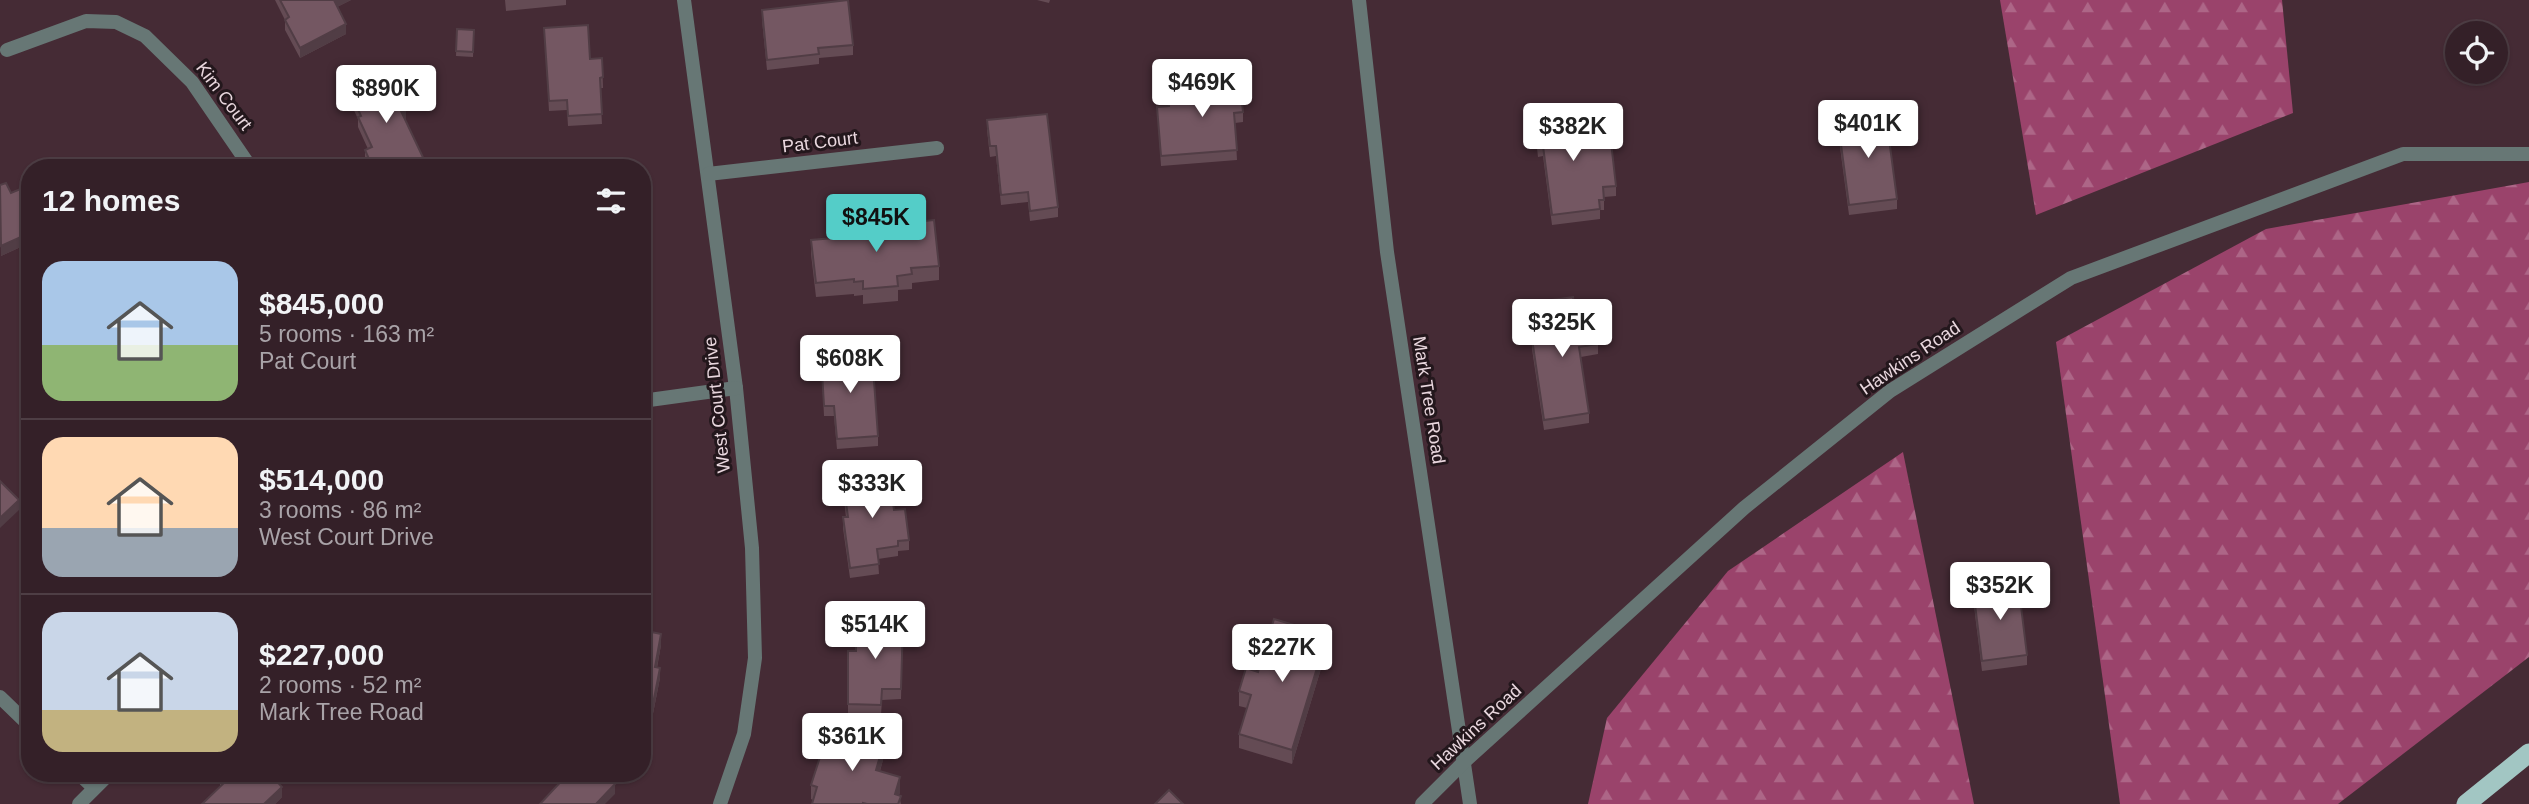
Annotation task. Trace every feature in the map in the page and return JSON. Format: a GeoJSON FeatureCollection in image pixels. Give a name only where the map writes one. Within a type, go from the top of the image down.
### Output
{"type":"FeatureCollection","features":[{"type":"Feature","properties":{"kind":"highway"},"geometry":{"type":"LineString","coordinates":[[2466,804],[2529,753]]}},
{"type":"Feature","properties":{"kind":"street","name":"West Court Drive"},"geometry":{"type":"LineString","coordinates":[[684,0],[736,388],[752,548],[755,658],[744,734],[720,804]]}},
{"type":"Feature","properties":{"kind":"street","name":"Mark Tree Road"},"geometry":{"type":"LineString","coordinates":[[1359,0],[1387,252],[1470,804]]}},
{"type":"Feature","properties":{"kind":"street","name":"Kim Court"},"geometry":{"type":"LineString","coordinates":[[7,50],[86,21],[116,22],[145,36],[192,82],[245,159]]}},
{"type":"Feature","properties":{"kind":"street","name":"Pat Court"},"geometry":{"type":"LineString","coordinates":[[708,174],[937,148]]}},
{"type":"Feature","properties":{"kind":"street","name":"Hawkins Road"},"geometry":{"type":"LineString","coordinates":[[1422,804],[1465,761],[1765,491],[1890,391],[2071,278],[2403,153],[2529,154]]}},
{"type":"Feature","properties":{"kind":"street"},"geometry":{"type":"LineString","coordinates":[[651,400],[736,388]]}},
{"type":"Feature","properties":{"kind":"street"},"geometry":{"type":"LineString","coordinates":[[0,697],[21,717]]}},
{"type":"Feature","properties":{"kind":"street"},"geometry":{"type":"LineString","coordinates":[[88,782],[94,788]]}},
{"type":"Feature","properties":{"kind":"street"},"geometry":{"type":"LineString","coordinates":[[79,804],[100,782]]}},
{"type":"Feature","properties":{"kind":"green space"},"geometry":{"type":"Polygon","coordinates":[[[2000,0],[2282,0],[2293,113],[2036,215],[2000,0]]]}},
{"type":"Feature","properties":{"kind":"green space"},"geometry":{"type":"Polygon","coordinates":[[[2529,182],[2529,657],[2338,804],[2120,804],[2056,342],[2266,229],[2529,182]]]}},
{"type":"Feature","properties":{"kind":"green space"},"geometry":{"type":"Polygon","coordinates":[[[1903,452],[1974,804],[1588,804],[1607,718],[1728,571],[1903,452]]]}},
{"type":"Feature","properties":{"kind":"building"},"geometry":{"type":"Polygon","coordinates":[[[280,0],[334,0],[346,24],[300,48],[285,20],[289,17],[280,0]]]}},
{"type":"Feature","properties":{"kind":"building"},"geometry":{"type":"Polygon","coordinates":[[[848,0],[853,45],[818,48],[819,54],[767,60],[762,10],[848,0]]]}},
{"type":"Feature","properties":{"kind":"building"},"geometry":{"type":"Polygon","coordinates":[[[588,25],[590,59],[602,58],[602,114],[568,116],[567,100],[549,101],[544,28],[588,25]]]}},
{"type":"Feature","properties":{"kind":"building"},"geometry":{"type":"Polygon","coordinates":[[[457,29],[474,30],[473,52],[456,51],[457,29]]]}},
{"type":"Feature","properties":{"kind":"building"},"geometry":{"type":"Polygon","coordinates":[[[372,66],[385,93],[397,88],[406,109],[401,111],[424,159],[369,159],[365,150],[372,147],[351,94],[362,89],[355,73],[372,66]]]}},
{"type":"Feature","properties":{"kind":"building"},"geometry":{"type":"Polygon","coordinates":[[[1239,75],[1243,112],[1234,113],[1237,150],[1161,156],[1157,107],[1169,106],[1168,99],[1198,96],[1196,79],[1239,75]]]}},
{"type":"Feature","properties":{"kind":"building"},"geometry":{"type":"Polygon","coordinates":[[[1573,107],[1577,134],[1597,132],[1598,143],[1611,142],[1616,186],[1603,187],[1604,200],[1599,200],[1600,209],[1552,215],[1543,146],[1538,147],[1534,112],[1573,107]]]}},
{"type":"Feature","properties":{"kind":"building"},"geometry":{"type":"Polygon","coordinates":[[[1047,114],[1058,207],[1030,211],[1028,192],[1001,195],[996,146],[990,146],[987,120],[1047,114]]]}},
{"type":"Feature","properties":{"kind":"building"},"geometry":{"type":"Polygon","coordinates":[[[1886,116],[1897,199],[1849,205],[1838,122],[1886,116]]]}},
{"type":"Feature","properties":{"kind":"building"},"geometry":{"type":"Polygon","coordinates":[[[6,183],[11,193],[21,189],[21,237],[1,246],[0,185],[6,183]]]}},
{"type":"Feature","properties":{"kind":"building"},"geometry":{"type":"Polygon","coordinates":[[[934,220],[939,266],[911,268],[912,274],[897,276],[898,286],[863,289],[863,281],[854,282],[854,279],[816,283],[811,240],[845,237],[844,229],[934,220]]]}},
{"type":"Feature","properties":{"kind":"building"},"geometry":{"type":"Polygon","coordinates":[[[1573,297],[1577,325],[1595,323],[1598,344],[1579,347],[1589,413],[1544,420],[1532,339],[1541,338],[1536,302],[1573,297]]]}},
{"type":"Feature","properties":{"kind":"building"},"geometry":{"type":"Polygon","coordinates":[[[858,352],[859,368],[873,367],[878,436],[837,439],[834,406],[824,406],[821,355],[858,352]]]}},
{"type":"Feature","properties":{"kind":"building"},"geometry":{"type":"Polygon","coordinates":[[[889,475],[894,510],[905,509],[909,540],[898,541],[898,546],[877,549],[879,564],[850,568],[843,517],[848,517],[843,481],[889,475]]]}},
{"type":"Feature","properties":{"kind":"building"},"geometry":{"type":"Polygon","coordinates":[[[0,481],[19,500],[0,518],[0,481]]]}},
{"type":"Feature","properties":{"kind":"building"},"geometry":{"type":"Polygon","coordinates":[[[2018,582],[2027,655],[1982,661],[1973,588],[2018,582]]]}},
{"type":"Feature","properties":{"kind":"building"},"geometry":{"type":"Polygon","coordinates":[[[1274,619],[1327,635],[1292,750],[1239,734],[1251,695],[1239,691],[1246,668],[1258,672],[1274,619]]]}},
{"type":"Feature","properties":{"kind":"building"},"geometry":{"type":"Polygon","coordinates":[[[856,620],[903,621],[901,689],[882,689],[881,705],[848,704],[848,651],[856,651],[856,620]]]}},
{"type":"Feature","properties":{"kind":"building"},"geometry":{"type":"Polygon","coordinates":[[[651,632],[661,634],[655,667],[660,668],[651,714],[651,632]]]}},
{"type":"Feature","properties":{"kind":"building"},"geometry":{"type":"Polygon","coordinates":[[[829,729],[883,746],[876,770],[900,777],[895,794],[901,796],[898,804],[812,804],[817,787],[811,785],[829,729]]]}},
{"type":"Feature","properties":{"kind":"building"},"geometry":{"type":"Polygon","coordinates":[[[225,782],[277,782],[282,787],[264,804],[202,804],[225,782]]]}},
{"type":"Feature","properties":{"kind":"building"},"geometry":{"type":"Polygon","coordinates":[[[561,782],[615,784],[596,804],[540,804],[561,782]]]}},
{"type":"Feature","properties":{"kind":"building"},"geometry":{"type":"Polygon","coordinates":[[[1169,790],[1183,804],[1155,804],[1169,790]]]}}]}
